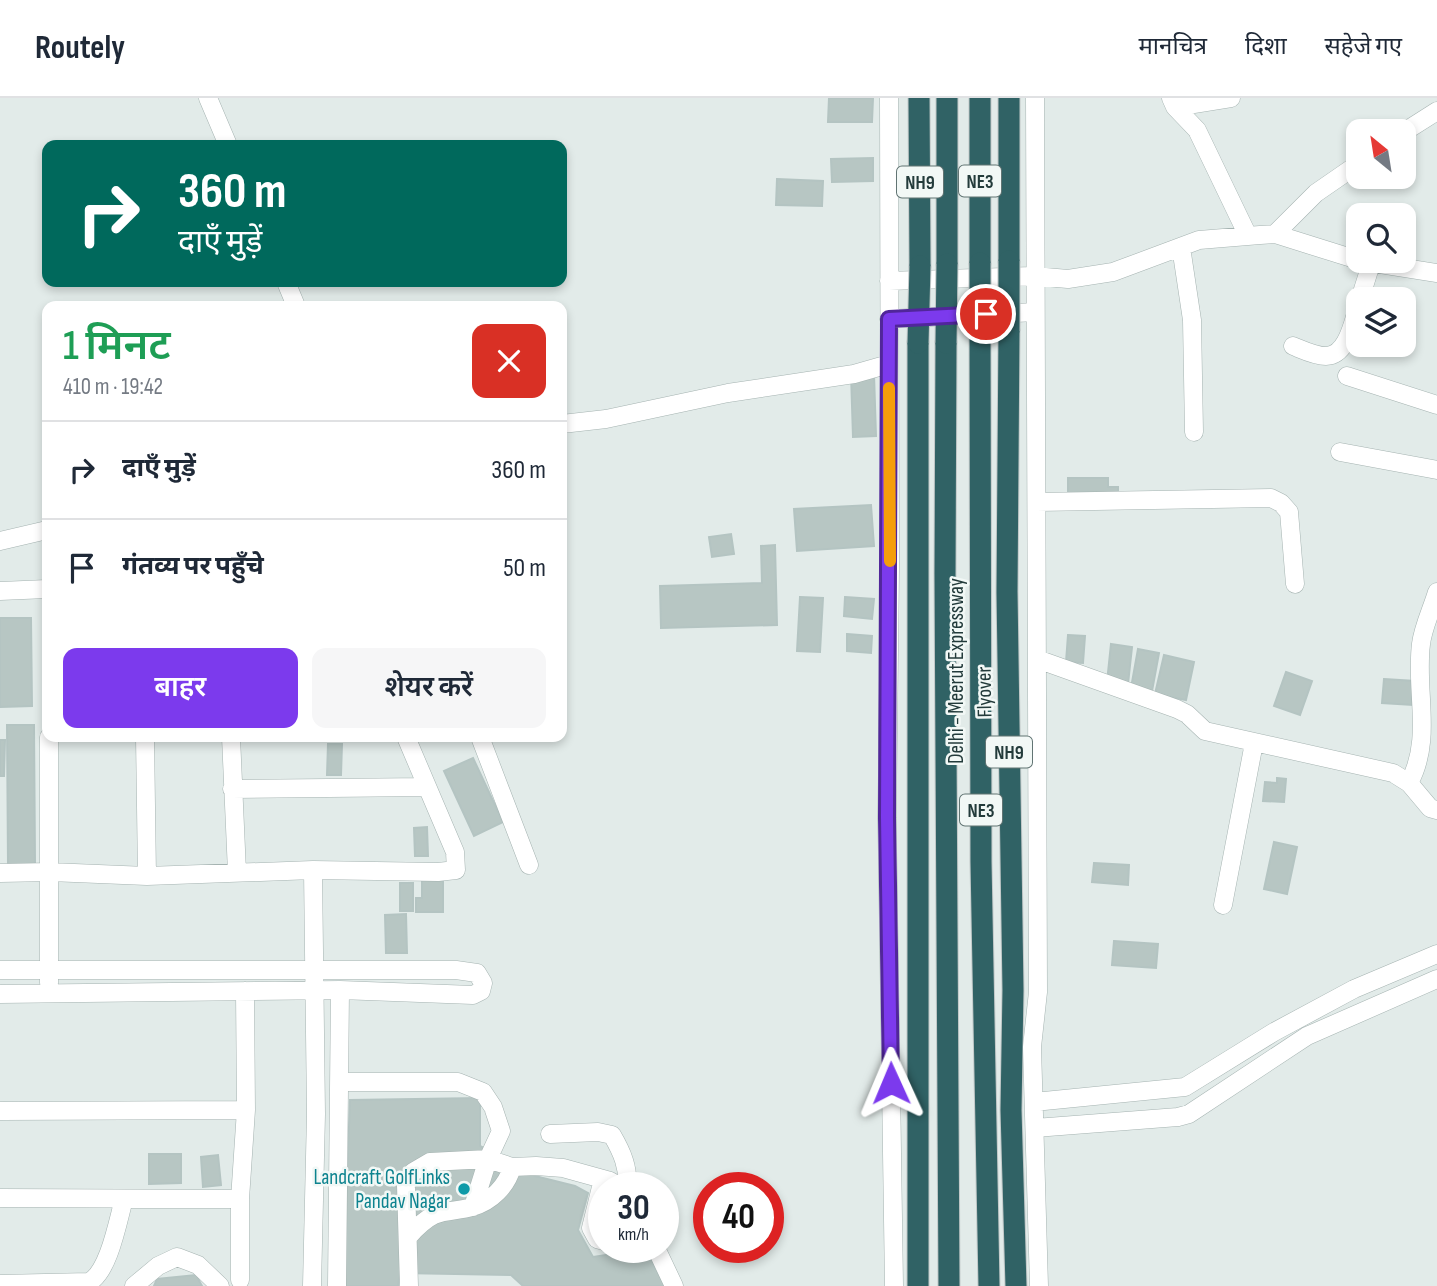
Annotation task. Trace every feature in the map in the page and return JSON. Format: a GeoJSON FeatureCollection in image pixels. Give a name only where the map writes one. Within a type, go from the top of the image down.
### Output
{"type":"FeatureCollection","features":[{"type":"Feature","properties":{"kind":"highway","name":"NH9"},"geometry":{"type":"LineString","coordinates":[[918,1286],[919,98]]}},
{"type":"Feature","properties":{"kind":"highway","name":"Delhi - Meerut Expressway"},"geometry":{"type":"LineString","coordinates":[[947,98],[945,574],[950,1286]]}},
{"type":"Feature","properties":{"kind":"highway","name":"Delhi - Meerut Expressway"},"geometry":{"type":"LineString","coordinates":[[980,98],[981,862],[989,1286]]}},
{"type":"Feature","properties":{"kind":"highway","name":"Flyover"},"geometry":{"type":"LineString","coordinates":[[1009,98],[1007,592],[1016,1286]]}},
{"type":"Feature","properties":{"kind":"street"},"geometry":{"type":"LineString","coordinates":[[208,98],[226,140]]}},
{"type":"Feature","properties":{"kind":"street"},"geometry":{"type":"LineString","coordinates":[[889,98],[887,818],[894,1286]]}},
{"type":"Feature","properties":{"kind":"street"},"geometry":{"type":"LineString","coordinates":[[1035,98],[1038,992],[1032,1047],[1039,1286]]}},
{"type":"Feature","properties":{"kind":"street"},"geometry":{"type":"LineString","coordinates":[[1173,103],[1231,98]]}},
{"type":"Feature","properties":{"kind":"street"},"geometry":{"type":"LineString","coordinates":[[1173,103],[1197,130],[1248,236]]}},
{"type":"Feature","properties":{"kind":"street"},"geometry":{"type":"LineString","coordinates":[[1416,124],[1437,111]]}},
{"type":"Feature","properties":{"kind":"street"},"geometry":{"type":"LineString","coordinates":[[1275,234],[1316,193],[1346,172]]}},
{"type":"Feature","properties":{"kind":"street"},"geometry":{"type":"LineString","coordinates":[[889,281],[1034,276],[1068,279],[1113,272],[1199,240],[1275,234],[1346,257]]}},
{"type":"Feature","properties":{"kind":"street"},"geometry":{"type":"LineString","coordinates":[[1181,247],[1192,320],[1194,432]]}},
{"type":"Feature","properties":{"kind":"street"},"geometry":{"type":"LineString","coordinates":[[1416,270],[1437,273]]}},
{"type":"Feature","properties":{"kind":"street"},"geometry":{"type":"LineString","coordinates":[[889,319],[1035,312]]}},
{"type":"Feature","properties":{"kind":"street"},"geometry":{"type":"LineString","coordinates":[[1293,346],[1329,357],[1346,341]]}},
{"type":"Feature","properties":{"kind":"street"},"geometry":{"type":"LineString","coordinates":[[567,423],[606,419],[728,393],[854,374],[889,364]]}},
{"type":"Feature","properties":{"kind":"street"},"geometry":{"type":"LineString","coordinates":[[1347,376],[1437,405]]}},
{"type":"Feature","properties":{"kind":"street"},"geometry":{"type":"LineString","coordinates":[[1340,452],[1437,470]]}},
{"type":"Feature","properties":{"kind":"street"},"geometry":{"type":"LineString","coordinates":[[1037,502],[1271,498],[1281,503],[1289,512],[1295,584]]}},
{"type":"Feature","properties":{"kind":"street"},"geometry":{"type":"LineString","coordinates":[[0,541],[42,531]]}},
{"type":"Feature","properties":{"kind":"street"},"geometry":{"type":"LineString","coordinates":[[0,591],[42,589]]}},
{"type":"Feature","properties":{"kind":"street"},"geometry":{"type":"LineString","coordinates":[[1409,783],[1418,766],[1422,741],[1421,643],[1437,592]]}},
{"type":"Feature","properties":{"kind":"street"},"geometry":{"type":"LineString","coordinates":[[1037,659],[1177,709],[1187,714],[1205,732],[1393,773],[1409,783],[1430,808],[1437,810]]}},
{"type":"Feature","properties":{"kind":"street"},"geometry":{"type":"LineString","coordinates":[[49,742],[49,993]]}},
{"type":"Feature","properties":{"kind":"street"},"geometry":{"type":"LineString","coordinates":[[145,742],[147,876]]}},
{"type":"Feature","properties":{"kind":"street"},"geometry":{"type":"LineString","coordinates":[[231,742],[237,872]]}},
{"type":"Feature","properties":{"kind":"street"},"geometry":{"type":"LineString","coordinates":[[0,873],[147,876],[313,870],[456,870],[455,852],[408,742]]}},
{"type":"Feature","properties":{"kind":"street"},"geometry":{"type":"LineString","coordinates":[[482,742],[528,864]]}},
{"type":"Feature","properties":{"kind":"street"},"geometry":{"type":"LineString","coordinates":[[1223,905],[1254,743]]}},
{"type":"Feature","properties":{"kind":"street"},"geometry":{"type":"LineString","coordinates":[[232,789],[427,787]]}},
{"type":"Feature","properties":{"kind":"street"},"geometry":{"type":"LineString","coordinates":[[312,1286],[316,1114],[313,870]]}},
{"type":"Feature","properties":{"kind":"street"},"geometry":{"type":"LineString","coordinates":[[1034,1102],[1185,1087],[1274,1032],[1353,989],[1437,954]]}},
{"type":"Feature","properties":{"kind":"street"},"geometry":{"type":"LineString","coordinates":[[0,970],[456,970],[477,973],[483,983],[481,991],[473,995],[340,990],[0,994]]}},
{"type":"Feature","properties":{"kind":"street"},"geometry":{"type":"LineString","coordinates":[[1035,1128],[1178,1118],[1189,1114],[1307,1035],[1437,978]]}},
{"type":"Feature","properties":{"kind":"street"},"geometry":{"type":"LineString","coordinates":[[337,1286],[340,990]]}},
{"type":"Feature","properties":{"kind":"street"},"geometry":{"type":"LineString","coordinates":[[240,1280],[240,1199],[246,1110],[245,991]]}},
{"type":"Feature","properties":{"kind":"street"},"geometry":{"type":"LineString","coordinates":[[339,1082],[458,1082],[483,1092],[493,1107],[501,1131],[488,1159],[473,1207]]}},
{"type":"Feature","properties":{"kind":"street"},"geometry":{"type":"LineString","coordinates":[[0,1111],[246,1110]]}},
{"type":"Feature","properties":{"kind":"street"},"geometry":{"type":"LineString","coordinates":[[550,1134],[598,1132],[612,1135],[628,1172]]}},
{"type":"Feature","properties":{"kind":"street"},"geometry":{"type":"LineString","coordinates":[[409,1286],[406,1185],[413,1172],[430,1162],[488,1159],[512,1167],[562,1168],[588,1175]]}},
{"type":"Feature","properties":{"kind":"street"},"geometry":{"type":"LineString","coordinates":[[409,1236],[431,1216],[473,1207],[489,1199],[508,1181],[512,1167]]}},
{"type":"Feature","properties":{"kind":"street"},"geometry":{"type":"LineString","coordinates":[[0,1198],[240,1199]]}},
{"type":"Feature","properties":{"kind":"street"},"geometry":{"type":"LineString","coordinates":[[0,1284],[89,1283],[95,1279],[106,1261],[124,1199]]}},
{"type":"Feature","properties":{"kind":"street"},"geometry":{"type":"LineString","coordinates":[[134,1286],[158,1266],[177,1257],[198,1265],[220,1286]]}},
{"type":"Feature","properties":{"kind":"street"},"geometry":{"type":"LineString","coordinates":[[663,1263],[674,1286]]}},
{"type":"Feature","properties":{"kind":"building"},"geometry":{"type":"Polygon","coordinates":[[[829,98],[873,98],[872,122],[828,122],[829,98]]]}},
{"type":"Feature","properties":{"kind":"building"},"geometry":{"type":"Polygon","coordinates":[[[873,158],[873,181],[832,182],[831,159],[873,158]]]}},
{"type":"Feature","properties":{"kind":"building"},"geometry":{"type":"Polygon","coordinates":[[[777,179],[823,181],[822,206],[776,205],[777,179]]]}},
{"type":"Feature","properties":{"kind":"building"},"geometry":{"type":"Polygon","coordinates":[[[851,374],[874,374],[876,436],[853,437],[851,374]]]}},
{"type":"Feature","properties":{"kind":"building"},"geometry":{"type":"Polygon","coordinates":[[[1068,478],[1108,478],[1108,487],[1118,487],[1118,499],[1068,499],[1068,478]]]}},
{"type":"Feature","properties":{"kind":"building"},"geometry":{"type":"Polygon","coordinates":[[[871,505],[874,546],[797,551],[794,509],[871,505]]]}},
{"type":"Feature","properties":{"kind":"building"},"geometry":{"type":"Polygon","coordinates":[[[731,534],[734,554],[712,557],[709,537],[731,534]]]}},
{"type":"Feature","properties":{"kind":"building"},"geometry":{"type":"Polygon","coordinates":[[[775,545],[777,625],[661,628],[660,586],[762,583],[761,546],[775,545]]]}},
{"type":"Feature","properties":{"kind":"building"},"geometry":{"type":"Polygon","coordinates":[[[800,597],[823,598],[820,652],[797,651],[800,597]]]}},
{"type":"Feature","properties":{"kind":"building"},"geometry":{"type":"Polygon","coordinates":[[[845,597],[874,599],[872,619],[844,616],[845,597]]]}},
{"type":"Feature","properties":{"kind":"building"},"geometry":{"type":"Polygon","coordinates":[[[0,618],[31,618],[32,706],[0,707],[0,618]]]}},
{"type":"Feature","properties":{"kind":"building"},"geometry":{"type":"Polygon","coordinates":[[[847,634],[872,636],[871,653],[847,651],[847,634]]]}},
{"type":"Feature","properties":{"kind":"building"},"geometry":{"type":"Polygon","coordinates":[[[1068,635],[1085,636],[1083,663],[1066,662],[1068,635]]]}},
{"type":"Feature","properties":{"kind":"building"},"geometry":{"type":"Polygon","coordinates":[[[1111,644],[1132,647],[1128,684],[1107,682],[1111,644]]]}},
{"type":"Feature","properties":{"kind":"building"},"geometry":{"type":"Polygon","coordinates":[[[1138,649],[1159,653],[1152,691],[1131,688],[1138,649]]]}},
{"type":"Feature","properties":{"kind":"building"},"geometry":{"type":"Polygon","coordinates":[[[1164,655],[1194,662],[1186,700],[1155,694],[1164,655]]]}},
{"type":"Feature","properties":{"kind":"building"},"geometry":{"type":"Polygon","coordinates":[[[1286,672],[1312,681],[1300,715],[1274,706],[1286,672]]]}},
{"type":"Feature","properties":{"kind":"building"},"geometry":{"type":"Polygon","coordinates":[[[1384,679],[1415,681],[1413,705],[1382,703],[1384,679]]]}},
{"type":"Feature","properties":{"kind":"building"},"geometry":{"type":"Polygon","coordinates":[[[7,725],[34,725],[35,864],[8,864],[7,725]]]}},
{"type":"Feature","properties":{"kind":"building"},"geometry":{"type":"Polygon","coordinates":[[[0,740],[5,740],[4,776],[0,776],[0,740]]]}},
{"type":"Feature","properties":{"kind":"building"},"geometry":{"type":"Polygon","coordinates":[[[328,744],[342,744],[341,775],[327,775],[328,744]]]}},
{"type":"Feature","properties":{"kind":"building"},"geometry":{"type":"Polygon","coordinates":[[[473,758],[503,822],[474,836],[444,771],[473,758]]]}},
{"type":"Feature","properties":{"kind":"building"},"geometry":{"type":"Polygon","coordinates":[[[1277,778],[1286,779],[1284,802],[1263,801],[1265,782],[1277,783],[1277,778]]]}},
{"type":"Feature","properties":{"kind":"building"},"geometry":{"type":"Polygon","coordinates":[[[427,827],[428,856],[415,856],[414,828],[427,827]]]}},
{"type":"Feature","properties":{"kind":"building"},"geometry":{"type":"Polygon","coordinates":[[[1274,842],[1297,847],[1287,894],[1264,889],[1274,842]]]}},
{"type":"Feature","properties":{"kind":"building"},"geometry":{"type":"Polygon","coordinates":[[[1094,863],[1129,865],[1128,885],[1092,882],[1094,863]]]}},
{"type":"Feature","properties":{"kind":"building"},"geometry":{"type":"Polygon","coordinates":[[[422,880],[443,880],[443,912],[416,912],[416,898],[422,898],[422,880]]]}},
{"type":"Feature","properties":{"kind":"building"},"geometry":{"type":"Polygon","coordinates":[[[400,883],[413,883],[413,911],[400,911],[400,883]]]}},
{"type":"Feature","properties":{"kind":"building"},"geometry":{"type":"Polygon","coordinates":[[[406,914],[407,953],[386,953],[385,915],[406,914]]]}},
{"type":"Feature","properties":{"kind":"building"},"geometry":{"type":"Polygon","coordinates":[[[1114,941],[1158,944],[1156,968],[1112,965],[1114,941]]]}},
{"type":"Feature","properties":{"kind":"building","name":"Landcraft GolfLinks Pandav Nagar"},"geometry":{"type":"Polygon","coordinates":[[[480,1098],[480,1146],[535,1176],[575,1186],[588,1193],[578,1230],[588,1248],[588,1263],[653,1263],[665,1286],[523,1286],[511,1275],[400,1273],[398,1286],[343,1286],[350,1100],[480,1098]]]}},
{"type":"Feature","properties":{"kind":"building"},"geometry":{"type":"Polygon","coordinates":[[[149,1154],[181,1154],[181,1183],[149,1184],[149,1154]]]}},
{"type":"Feature","properties":{"kind":"building"},"geometry":{"type":"Polygon","coordinates":[[[218,1155],[221,1185],[203,1187],[201,1157],[218,1155]]]}},
{"type":"Feature","properties":{"kind":"building"},"geometry":{"type":"Polygon","coordinates":[[[196,1275],[202,1286],[154,1286],[157,1279],[196,1275]]]}},
{"type":"Feature","properties":{"kind":"slow traffic"},"geometry":{"type":"LineString","coordinates":[[889,388],[890,561]]}},
{"type":"Feature","properties":{"kind":"place","name":"Landcraft GolfLinks Pandav Nagar"},"geometry":{"type":"Point","coordinates":[464,1189]}},
{"type":"Feature","properties":{"kind":"route"},"geometry":{"type":"LineString","coordinates":[[891,1083],[887,818],[889,319],[986,314]]}}]}
